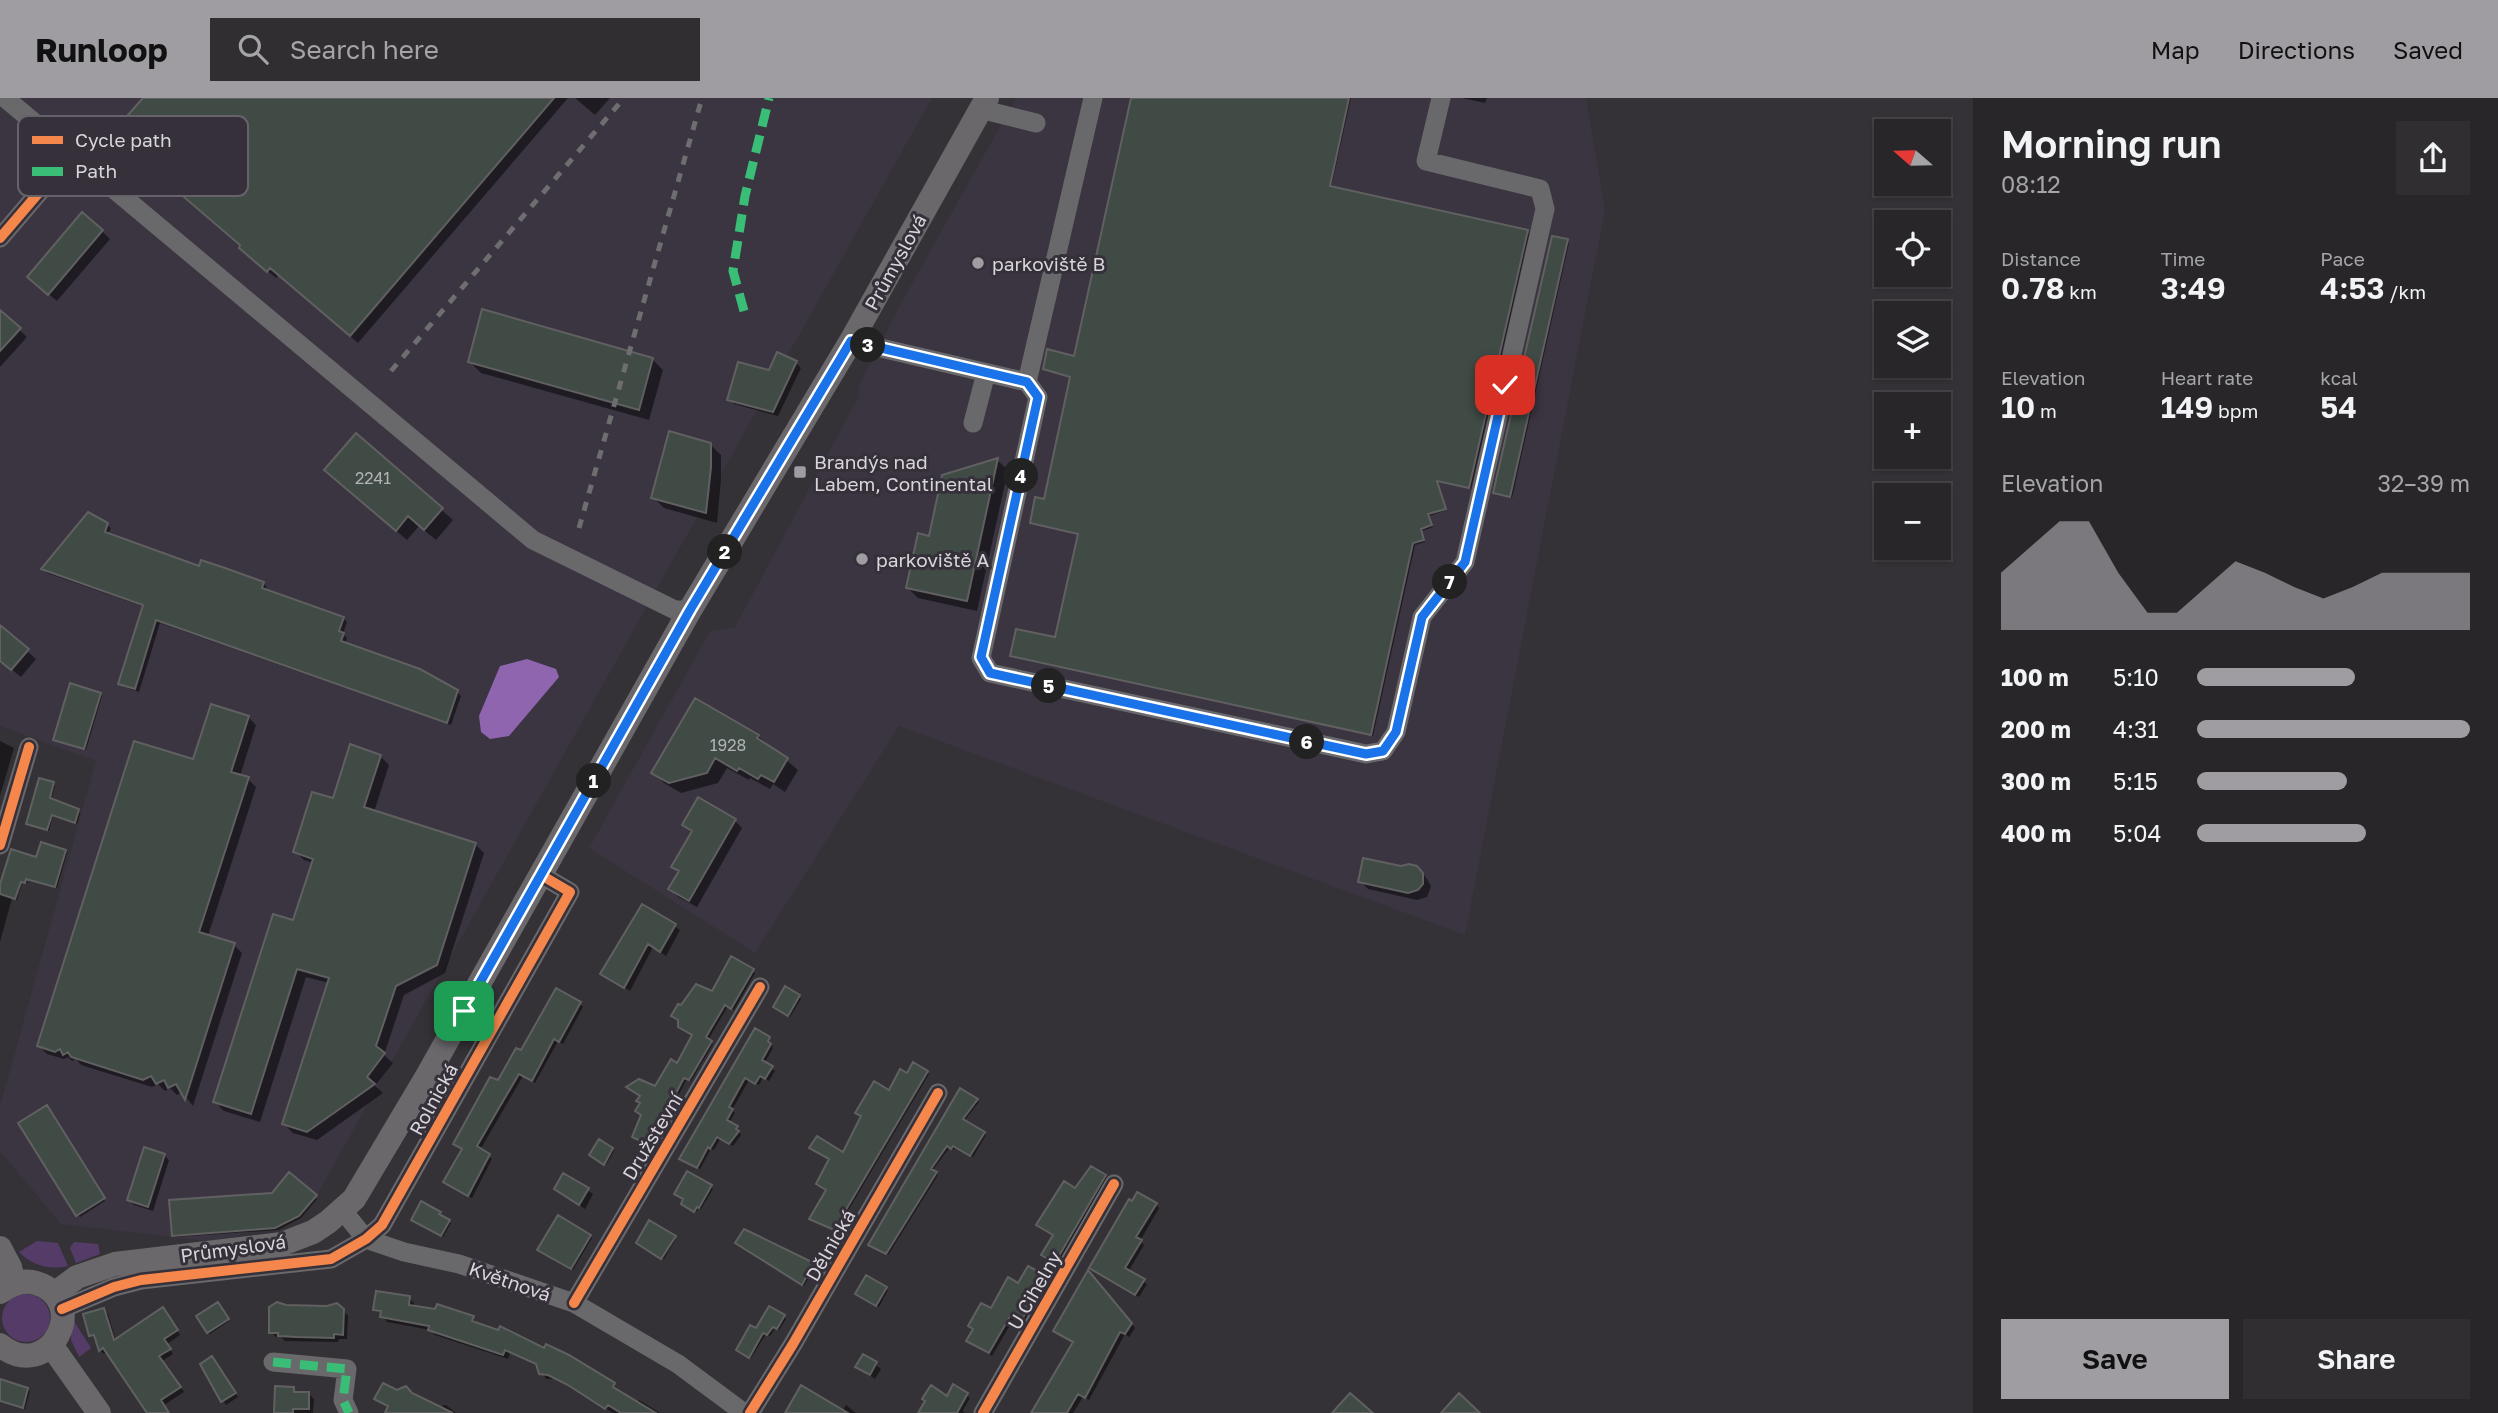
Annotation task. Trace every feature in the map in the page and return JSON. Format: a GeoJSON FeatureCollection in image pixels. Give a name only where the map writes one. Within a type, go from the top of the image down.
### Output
{"type":"FeatureCollection","features":[{"type":"Feature","properties":{"kind":"main road","name":"Průmyslová"},"geometry":{"type":"LineString","coordinates":[[66,1301],[77,1277],[116,1264],[282,1244],[313,1232],[343,1211],[362,1189],[690,610],[851,341],[984,103]]}},
{"type":"Feature","properties":{"kind":"main road"},"geometry":{"type":"LineString","coordinates":[[0,1248],[10,1267],[7,1288],[23,1282],[40,1284],[66,1301],[60,1332],[51,1345],[37,1353],[21,1355],[0,1345]]}},
{"type":"Feature","properties":{"kind":"main road"},"geometry":{"type":"LineString","coordinates":[[51,1345],[99,1413]]}},
{"type":"Feature","properties":{"kind":"street"},"geometry":{"type":"LineString","coordinates":[[5,98],[27,116]]}},
{"type":"Feature","properties":{"kind":"street"},"geometry":{"type":"LineString","coordinates":[[1027,382],[1093,98]]}},
{"type":"Feature","properties":{"kind":"street"},"geometry":{"type":"LineString","coordinates":[[851,341],[1027,382],[1038,397],[981,657],[990,673],[1366,754],[1383,751],[1396,732],[1422,617],[1465,562],[1545,209],[1540,188],[1426,161],[1441,98]]}},
{"type":"Feature","properties":{"kind":"street"},"geometry":{"type":"LineString","coordinates":[[984,103],[992,112],[1036,123]]}},
{"type":"Feature","properties":{"kind":"street"},"geometry":{"type":"LineString","coordinates":[[0,239],[36,196]]}},
{"type":"Feature","properties":{"kind":"street"},"geometry":{"type":"LineString","coordinates":[[122,196],[533,540],[675,610],[690,610]]}},
{"type":"Feature","properties":{"kind":"street"},"geometry":{"type":"LineString","coordinates":[[973,423],[986,373]]}},
{"type":"Feature","properties":{"kind":"street"},"geometry":{"type":"LineString","coordinates":[[0,845],[29,747]]}},
{"type":"Feature","properties":{"kind":"street","name":"Rolnická"},"geometry":{"type":"LineString","coordinates":[[366,1239],[382,1225],[569,892],[541,875]]}},
{"type":"Feature","properties":{"kind":"street","name":"Družstevní"},"geometry":{"type":"LineString","coordinates":[[574,1303],[760,987]]}},
{"type":"Feature","properties":{"kind":"street","name":"Dělnická"},"geometry":{"type":"LineString","coordinates":[[750,1413],[793,1344],[937,1093]]}},
{"type":"Feature","properties":{"kind":"street","name":"U Cihelny"},"geometry":{"type":"LineString","coordinates":[[983,1413],[1114,1185]]}},
{"type":"Feature","properties":{"kind":"street"},"geometry":{"type":"LineString","coordinates":[[66,1301],[141,1280],[331,1259],[366,1239],[343,1211]]}},
{"type":"Feature","properties":{"kind":"street","name":"Květnová"},"geometry":{"type":"LineString","coordinates":[[366,1239],[404,1252],[459,1264],[574,1303],[678,1364],[744,1413]]}},
{"type":"Feature","properties":{"kind":"street"},"geometry":{"type":"LineString","coordinates":[[273,1362],[347,1369],[343,1400],[349,1413]]}},
{"type":"Feature","properties":{"kind":"shaded area"},"geometry":{"type":"Polygon","coordinates":[[[0,98],[932,98],[317,1195],[291,1220],[215,1242],[61,1224],[0,1151],[0,1106],[96,761],[0,726],[0,98]]]}},
{"type":"Feature","properties":{"kind":"shaded area"},"geometry":{"type":"Polygon","coordinates":[[[1016,98],[1586,98],[1605,210],[1465,935],[899,726],[755,953],[589,848],[710,631],[735,627],[859,396],[858,387],[905,296],[1016,98]]]}},
{"type":"Feature","properties":{"kind":"shaded area"},"geometry":{"type":"Polygon","coordinates":[[[527,659],[556,669],[559,677],[509,736],[490,739],[481,732],[479,716],[500,666],[527,659]]]}},
{"type":"Feature","properties":{"kind":"shaded area"},"geometry":{"type":"Polygon","coordinates":[[[37,1241],[58,1243],[68,1266],[42,1266],[19,1252],[37,1241]]]}},
{"type":"Feature","properties":{"kind":"shaded area"},"geometry":{"type":"Polygon","coordinates":[[[74,1242],[98,1244],[100,1254],[76,1263],[70,1248],[74,1242]]]}},
{"type":"Feature","properties":{"kind":"shaded area"},"geometry":{"type":"Polygon","coordinates":[[[26,1294],[43,1301],[50,1318],[43,1335],[26,1342],[9,1335],[2,1318],[9,1301],[26,1294]]]}},
{"type":"Feature","properties":{"kind":"shaded area"},"geometry":{"type":"Polygon","coordinates":[[[72,1318],[91,1348],[79,1357],[71,1340],[72,1318]]]}},
{"type":"Feature","properties":{"kind":"building"},"geometry":{"type":"Polygon","coordinates":[[[143,98],[554,98],[350,336],[270,268],[267,272],[183,196],[248,196],[248,116],[127,116],[143,98]]]}},
{"type":"Feature","properties":{"kind":"building"},"geometry":{"type":"Polygon","coordinates":[[[1131,98],[1349,98],[1330,186],[1528,230],[1469,488],[1437,481],[1446,509],[1428,514],[1432,525],[1421,529],[1424,540],[1413,543],[1371,735],[1010,656],[1016,629],[1055,637],[1078,534],[1030,523],[1035,497],[1044,499],[1070,377],[1043,369],[1047,349],[1074,356],[1131,98]]]}},
{"type":"Feature","properties":{"kind":"building"},"geometry":{"type":"Polygon","coordinates":[[[82,212],[103,230],[48,295],[27,277],[82,212]]]}},
{"type":"Feature","properties":{"kind":"building"},"geometry":{"type":"Polygon","coordinates":[[[1552,236],[1568,239],[1510,497],[1493,493],[1552,236]]]}},
{"type":"Feature","properties":{"kind":"building"},"geometry":{"type":"Polygon","coordinates":[[[482,309],[653,358],[639,410],[468,362],[482,309]]]}},
{"type":"Feature","properties":{"kind":"building"},"geometry":{"type":"Polygon","coordinates":[[[0,310],[21,328],[0,351],[0,310]]]}},
{"type":"Feature","properties":{"kind":"building"},"geometry":{"type":"Polygon","coordinates":[[[777,352],[797,361],[773,412],[727,400],[738,362],[769,370],[777,352]]]}},
{"type":"Feature","properties":{"kind":"building"},"geometry":{"type":"Polygon","coordinates":[[[669,431],[711,443],[706,513],[651,498],[669,431]]]}},
{"type":"Feature","properties":{"kind":"building"},"geometry":{"type":"Polygon","coordinates":[[[356,433],[443,508],[424,530],[408,516],[396,531],[324,470],[356,433]]]}},
{"type":"Feature","properties":{"kind":"building"},"geometry":{"type":"Polygon","coordinates":[[[998,458],[967,601],[906,588],[918,533],[929,536],[942,475],[998,458]]]}},
{"type":"Feature","properties":{"kind":"building"},"geometry":{"type":"Polygon","coordinates":[[[88,512],[108,523],[105,532],[199,566],[201,560],[225,568],[264,582],[262,588],[344,617],[339,631],[344,633],[341,641],[420,669],[458,690],[447,723],[156,620],[135,689],[118,684],[143,605],[41,569],[88,512]]]}},
{"type":"Feature","properties":{"kind":"building"},"geometry":{"type":"Polygon","coordinates":[[[0,625],[29,649],[11,670],[0,661],[0,625]]]}},
{"type":"Feature","properties":{"kind":"building"},"geometry":{"type":"Polygon","coordinates":[[[70,683],[101,693],[84,749],[53,740],[70,683]]]}},
{"type":"Feature","properties":{"kind":"building"},"geometry":{"type":"Polygon","coordinates":[[[695,698],[759,735],[757,738],[788,758],[774,782],[761,775],[758,779],[739,768],[737,771],[715,758],[707,773],[669,783],[651,773],[695,698]]]}},
{"type":"Feature","properties":{"kind":"building"},"geometry":{"type":"Polygon","coordinates":[[[211,704],[249,716],[231,772],[249,777],[199,932],[235,943],[185,1100],[176,1084],[168,1088],[164,1080],[156,1084],[151,1076],[143,1080],[71,1057],[68,1052],[63,1055],[60,1049],[55,1052],[37,1046],[134,741],[193,759],[211,704]]]}},
{"type":"Feature","properties":{"kind":"building"},"geometry":{"type":"Polygon","coordinates":[[[350,744],[381,755],[364,807],[476,843],[437,965],[396,986],[376,1046],[385,1053],[367,1077],[375,1084],[307,1132],[282,1124],[329,978],[297,969],[251,1114],[213,1102],[273,914],[293,920],[313,859],[293,852],[312,792],[333,798],[350,744]]]}},
{"type":"Feature","properties":{"kind":"building"},"geometry":{"type":"Polygon","coordinates":[[[39,778],[54,782],[50,798],[79,809],[75,823],[52,815],[47,830],[26,824],[39,778]]]}},
{"type":"Feature","properties":{"kind":"building"},"geometry":{"type":"Polygon","coordinates":[[[698,797],[736,819],[689,901],[668,889],[679,871],[671,867],[692,831],[682,825],[698,797]]]}},
{"type":"Feature","properties":{"kind":"building"},"geometry":{"type":"Polygon","coordinates":[[[41,842],[66,850],[55,887],[26,879],[25,883],[21,882],[15,899],[0,894],[0,884],[11,849],[36,857],[41,842]]]}},
{"type":"Feature","properties":{"kind":"building"},"geometry":{"type":"Polygon","coordinates":[[[1363,858],[1401,866],[1417,866],[1423,873],[1423,884],[1418,890],[1408,893],[1358,882],[1363,858]]]}},
{"type":"Feature","properties":{"kind":"building"},"geometry":{"type":"Polygon","coordinates":[[[642,904],[676,924],[660,952],[648,944],[624,988],[600,974],[642,904]]]}},
{"type":"Feature","properties":{"kind":"building"},"geometry":{"type":"Polygon","coordinates":[[[731,956],[754,969],[731,1009],[725,1005],[706,1037],[712,1041],[689,1080],[684,1078],[649,1145],[632,1137],[641,1115],[635,1111],[640,1103],[636,1101],[640,1096],[626,1087],[639,1079],[655,1086],[671,1059],[677,1063],[692,1035],[678,1027],[678,1020],[671,1016],[696,984],[712,991],[731,956]]]}},
{"type":"Feature","properties":{"kind":"building"},"geometry":{"type":"Polygon","coordinates":[[[785,986],[800,995],[788,1016],[773,1007],[785,986]]]}},
{"type":"Feature","properties":{"kind":"building"},"geometry":{"type":"Polygon","coordinates":[[[556,988],[581,1002],[559,1042],[554,1039],[532,1081],[519,1074],[499,1108],[477,1146],[490,1154],[468,1196],[443,1182],[462,1149],[453,1144],[490,1077],[498,1080],[516,1048],[521,1050],[556,988]]]}},
{"type":"Feature","properties":{"kind":"building"},"geometry":{"type":"Polygon","coordinates":[[[755,1028],[770,1037],[768,1041],[771,1044],[762,1060],[773,1066],[765,1079],[760,1076],[755,1084],[745,1078],[729,1107],[733,1109],[727,1120],[738,1126],[736,1129],[739,1131],[729,1144],[717,1137],[710,1149],[708,1147],[697,1168],[679,1159],[755,1028]]]}},
{"type":"Feature","properties":{"kind":"building"},"geometry":{"type":"Polygon","coordinates":[[[913,1062],[928,1071],[834,1230],[809,1219],[826,1190],[816,1184],[829,1159],[809,1148],[817,1136],[843,1152],[861,1116],[855,1113],[874,1081],[889,1090],[900,1069],[907,1073],[913,1062]]]}},
{"type":"Feature","properties":{"kind":"building"},"geometry":{"type":"Polygon","coordinates":[[[960,1088],[978,1099],[963,1119],[985,1132],[970,1156],[953,1146],[951,1149],[947,1146],[931,1169],[937,1172],[886,1254],[868,1245],[960,1088]]]}},
{"type":"Feature","properties":{"kind":"building"},"geometry":{"type":"Polygon","coordinates":[[[47,1105],[105,1198],[76,1216],[18,1123],[47,1105]]]}},
{"type":"Feature","properties":{"kind":"building"},"geometry":{"type":"Polygon","coordinates":[[[599,1139],[613,1148],[604,1165],[589,1155],[599,1139]]]}},
{"type":"Feature","properties":{"kind":"building"},"geometry":{"type":"Polygon","coordinates":[[[144,1147],[165,1154],[148,1207],[127,1200],[144,1147]]]}},
{"type":"Feature","properties":{"kind":"building"},"geometry":{"type":"Polygon","coordinates":[[[1091,1166],[1106,1175],[1055,1263],[1041,1255],[1053,1235],[1036,1225],[1064,1181],[1075,1188],[1091,1166]]]}},
{"type":"Feature","properties":{"kind":"building"},"geometry":{"type":"Polygon","coordinates":[[[687,1171],[712,1185],[694,1212],[681,1204],[683,1199],[674,1194],[687,1171]]]}},
{"type":"Feature","properties":{"kind":"building"},"geometry":{"type":"Polygon","coordinates":[[[289,1172],[317,1195],[299,1216],[275,1228],[172,1236],[169,1200],[272,1193],[289,1172]]]}},
{"type":"Feature","properties":{"kind":"building"},"geometry":{"type":"Polygon","coordinates":[[[563,1173],[589,1188],[579,1205],[554,1189],[563,1173]]]}},
{"type":"Feature","properties":{"kind":"building"},"geometry":{"type":"Polygon","coordinates":[[[1137,1192],[1157,1203],[1136,1237],[1142,1240],[1125,1268],[1145,1279],[1135,1295],[1089,1268],[1129,1199],[1132,1201],[1137,1192]]]}},
{"type":"Feature","properties":{"kind":"building"},"geometry":{"type":"Polygon","coordinates":[[[421,1201],[450,1220],[441,1236],[411,1220],[421,1201]]]}},
{"type":"Feature","properties":{"kind":"building"},"geometry":{"type":"Polygon","coordinates":[[[558,1215],[591,1235],[571,1269],[537,1250],[558,1215]]]}},
{"type":"Feature","properties":{"kind":"building"},"geometry":{"type":"Polygon","coordinates":[[[649,1220],[676,1236],[661,1259],[636,1243],[649,1220]]]}},
{"type":"Feature","properties":{"kind":"building"},"geometry":{"type":"Polygon","coordinates":[[[744,1229],[814,1263],[802,1285],[735,1243],[744,1229]]]}},
{"type":"Feature","properties":{"kind":"building"},"geometry":{"type":"Polygon","coordinates":[[[1028,1266],[1045,1275],[1023,1318],[1012,1313],[989,1353],[966,1341],[973,1329],[968,1326],[981,1303],[991,1308],[1008,1277],[1018,1283],[1028,1266]]]}},
{"type":"Feature","properties":{"kind":"building"},"geometry":{"type":"Polygon","coordinates":[[[1088,1270],[1132,1323],[1125,1334],[1120,1332],[1085,1398],[1078,1394],[1067,1413],[1031,1413],[1073,1342],[1053,1331],[1088,1270]]]}},
{"type":"Feature","properties":{"kind":"building"},"geometry":{"type":"Polygon","coordinates":[[[866,1275],[887,1287],[876,1306],[855,1294],[866,1275]]]}},
{"type":"Feature","properties":{"kind":"building"},"geometry":{"type":"Polygon","coordinates":[[[376,1291],[410,1296],[409,1305],[435,1309],[437,1304],[474,1316],[472,1321],[498,1330],[500,1326],[544,1348],[546,1344],[615,1383],[613,1387],[656,1413],[621,1413],[608,1405],[605,1409],[568,1385],[548,1375],[539,1374],[536,1364],[505,1350],[503,1355],[428,1330],[429,1326],[380,1317],[381,1311],[373,1310],[376,1291]]]}},
{"type":"Feature","properties":{"kind":"building"},"geometry":{"type":"Polygon","coordinates":[[[218,1302],[229,1319],[207,1333],[196,1316],[218,1302]]]}},
{"type":"Feature","properties":{"kind":"building"},"geometry":{"type":"Polygon","coordinates":[[[277,1302],[286,1305],[327,1306],[337,1303],[344,1309],[343,1335],[334,1334],[334,1338],[297,1337],[269,1333],[269,1307],[277,1302]]]}},
{"type":"Feature","properties":{"kind":"building"},"geometry":{"type":"Polygon","coordinates":[[[769,1306],[785,1315],[777,1329],[773,1327],[767,1335],[763,1333],[749,1358],[736,1350],[750,1325],[756,1328],[769,1306]]]}},
{"type":"Feature","properties":{"kind":"building"},"geometry":{"type":"Polygon","coordinates":[[[163,1307],[178,1330],[164,1339],[171,1349],[159,1356],[181,1387],[161,1400],[169,1413],[147,1413],[103,1348],[99,1351],[94,1335],[89,1336],[83,1314],[104,1308],[114,1340],[163,1307]]]}},
{"type":"Feature","properties":{"kind":"building"},"geometry":{"type":"Polygon","coordinates":[[[863,1354],[877,1362],[870,1375],[855,1367],[863,1354]]]}},
{"type":"Feature","properties":{"kind":"building"},"geometry":{"type":"Polygon","coordinates":[[[212,1356],[236,1393],[221,1402],[200,1364],[212,1356]]]}},
{"type":"Feature","properties":{"kind":"building"},"geometry":{"type":"Polygon","coordinates":[[[0,1379],[28,1388],[23,1408],[0,1401],[0,1379]]]}},
{"type":"Feature","properties":{"kind":"building"},"geometry":{"type":"Polygon","coordinates":[[[383,1383],[397,1390],[406,1386],[412,1393],[453,1413],[385,1413],[388,1406],[374,1399],[383,1383]]]}},
{"type":"Feature","properties":{"kind":"building"},"geometry":{"type":"Polygon","coordinates":[[[953,1384],[968,1393],[957,1413],[918,1413],[925,1401],[922,1399],[931,1385],[947,1396],[953,1384]]]}},
{"type":"Feature","properties":{"kind":"building"},"geometry":{"type":"Polygon","coordinates":[[[801,1385],[848,1413],[785,1413],[801,1385]]]}},
{"type":"Feature","properties":{"kind":"building"},"geometry":{"type":"Polygon","coordinates":[[[275,1386],[294,1387],[294,1392],[309,1392],[309,1409],[293,1409],[293,1413],[274,1413],[275,1386]]]}},
{"type":"Feature","properties":{"kind":"building"},"geometry":{"type":"Polygon","coordinates":[[[1350,1393],[1373,1413],[1332,1413],[1350,1393]]]}},
{"type":"Feature","properties":{"kind":"building"},"geometry":{"type":"Polygon","coordinates":[[[1459,1393],[1480,1413],[1441,1413],[1459,1393]]]}},
{"type":"Feature","properties":{"kind":"railway"},"geometry":{"type":"LineString","coordinates":[[391,371],[624,98]]}},
{"type":"Feature","properties":{"kind":"railway"},"geometry":{"type":"LineString","coordinates":[[579,528],[702,98]]}},
{"type":"Feature","properties":{"kind":"marked path"},"geometry":{"type":"LineString","coordinates":[[744,311],[733,271],[745,196],[769,98]]}},
{"type":"Feature","properties":{"kind":"marked path"},"geometry":{"type":"LineString","coordinates":[[273,1362],[347,1369],[343,1400],[349,1413]]}},
{"type":"Feature","properties":{"kind":"cycle path"},"geometry":{"type":"LineString","coordinates":[[0,238],[36,196]]}},
{"type":"Feature","properties":{"kind":"cycle path"},"geometry":{"type":"LineString","coordinates":[[0,845],[29,747]]}},
{"type":"Feature","properties":{"kind":"cycle path"},"geometry":{"type":"LineString","coordinates":[[62,1309],[114,1287],[141,1280],[331,1259],[366,1239],[382,1225],[570,892],[541,875]]}},
{"type":"Feature","properties":{"kind":"cycle path"},"geometry":{"type":"LineString","coordinates":[[574,1303],[760,987]]}},
{"type":"Feature","properties":{"kind":"cycle path"},"geometry":{"type":"LineString","coordinates":[[750,1413],[793,1344],[938,1093]]}},
{"type":"Feature","properties":{"kind":"cycle path"},"geometry":{"type":"LineString","coordinates":[[983,1413],[1114,1184]]}},
{"type":"Feature","properties":{"kind":"place","name":"parkoviště B"},"geometry":{"type":"Point","coordinates":[978,263]}},
{"type":"Feature","properties":{"kind":"place","name":"Brandýs nad Labem, Continental"},"geometry":{"type":"Point","coordinates":[800,472]}},
{"type":"Feature","properties":{"kind":"place","name":"parkoviště A"},"geometry":{"type":"Point","coordinates":[862,559]}},
{"type":"Feature","properties":{"kind":"route"},"geometry":{"type":"LineString","coordinates":[[464,1011],[690,610],[851,341],[1027,382],[1038,397],[981,657],[990,673],[1366,754],[1383,751],[1396,732],[1422,617],[1465,562],[1505,385]]}}]}
